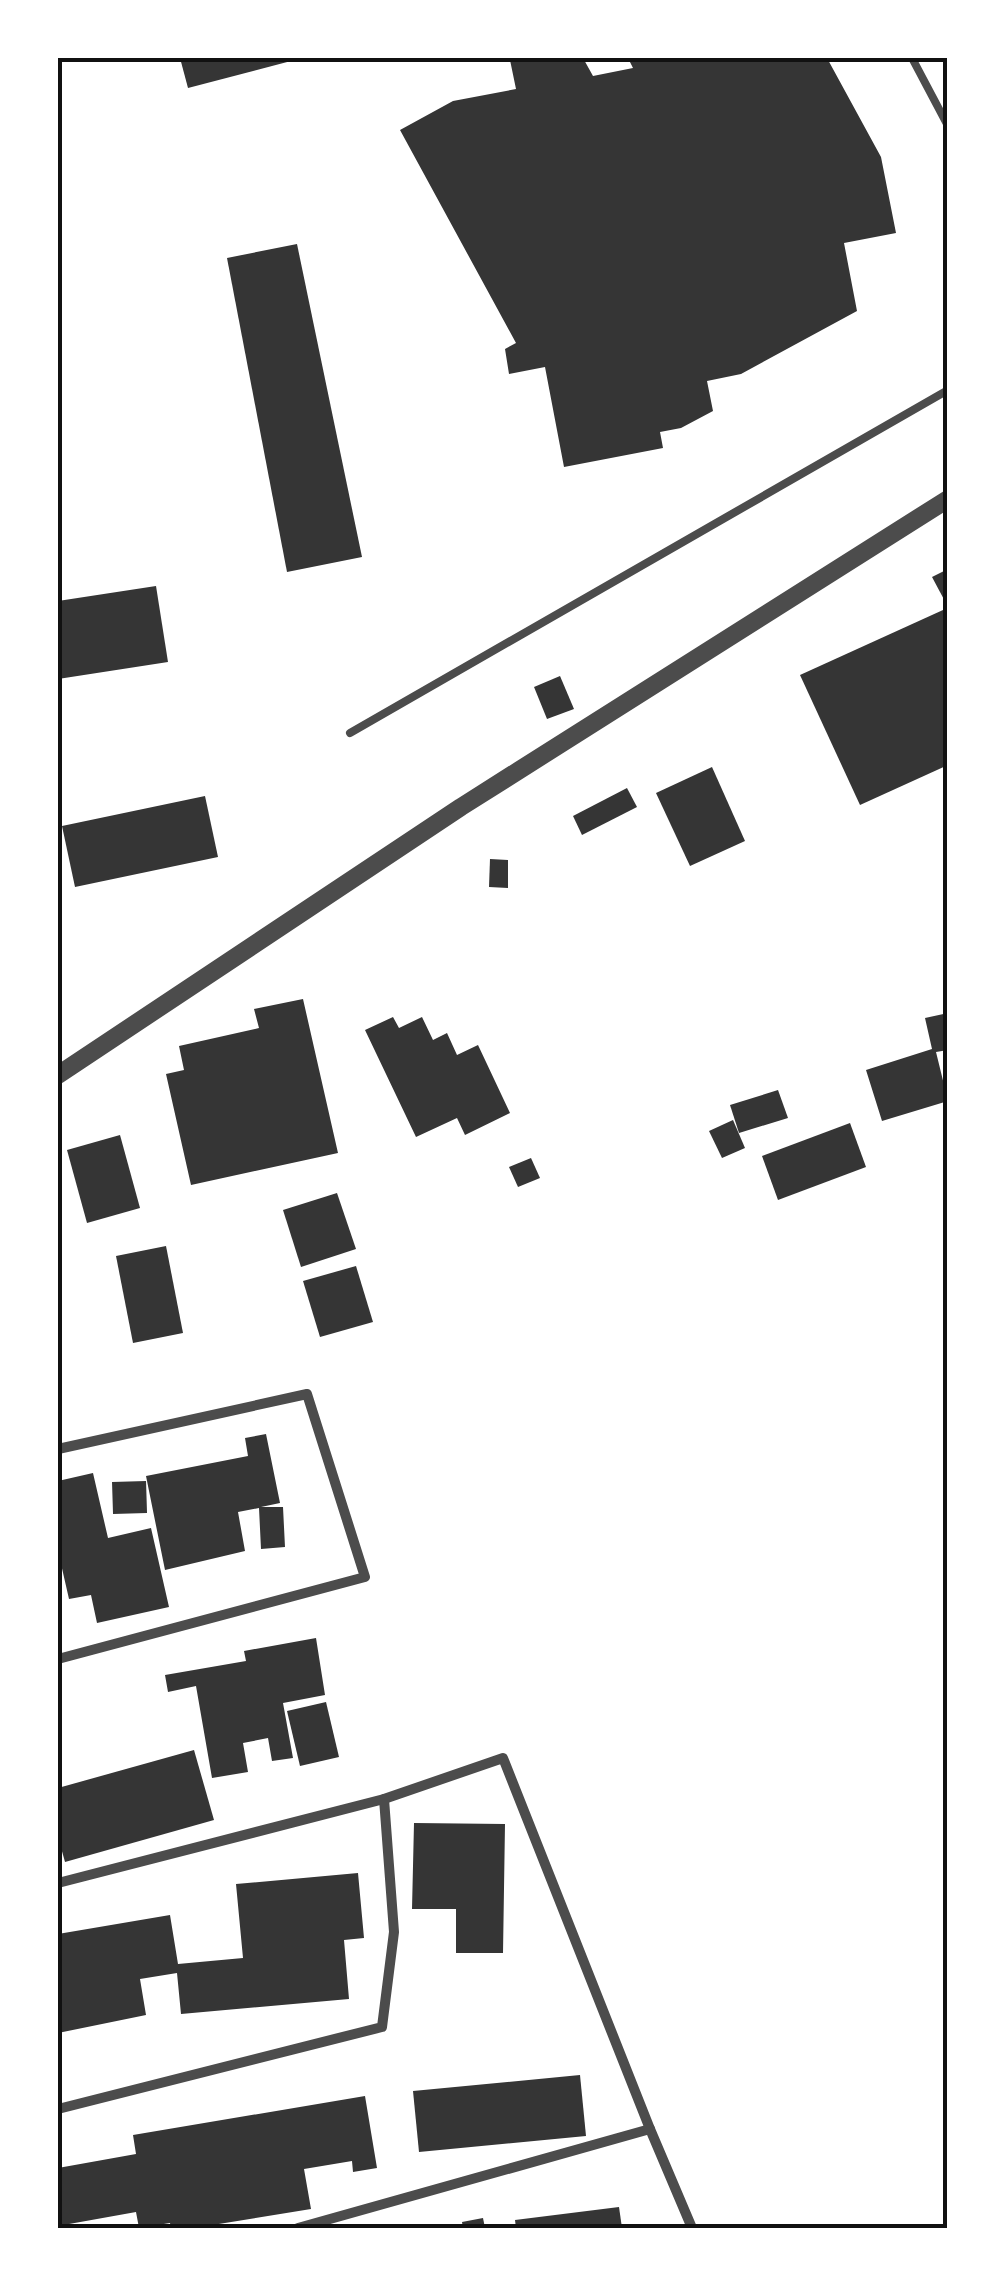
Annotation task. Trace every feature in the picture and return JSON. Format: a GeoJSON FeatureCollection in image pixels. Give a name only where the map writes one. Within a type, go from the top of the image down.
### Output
{"type":"FeatureCollection","features":[{"type":"Feature","properties":{"kind":"street"},"geometry":{"type":"LineString","coordinates":[[58,1075],[462,807],[948,500]]}},
{"type":"Feature","properties":{"kind":"street"},"geometry":{"type":"LineString","coordinates":[[58,1449],[306,1394],[364,1577],[58,1659]]}},
{"type":"Feature","properties":{"kind":"street"},"geometry":{"type":"LineString","coordinates":[[58,1883],[384,1799],[504,1758],[692,2228]]}},
{"type":"Feature","properties":{"kind":"street"},"geometry":{"type":"LineString","coordinates":[[58,2110],[382,2028],[394,1932],[384,1799]]}},
{"type":"Feature","properties":{"kind":"street"},"geometry":{"type":"LineString","coordinates":[[298,2228],[650,2129]]}},
{"type":"Feature","properties":{"kind":"lane"},"geometry":{"type":"LineString","coordinates":[[912,58],[948,126]]}},
{"type":"Feature","properties":{"kind":"lane"},"geometry":{"type":"LineString","coordinates":[[350,732],[948,390]]}},
{"type":"Feature","properties":{"kind":"building"},"geometry":{"type":"Polygon","coordinates":[[[180,58],[290,58],[291,61],[188,88],[180,58]]]}},
{"type":"Feature","properties":{"kind":"building"},"geometry":{"type":"Polygon","coordinates":[[[583,58],[593,76],[633,68],[628,58],[827,58],[881,157],[896,233],[844,243],[857,311],[741,374],[707,381],[713,411],[681,428],[660,432],[663,448],[564,467],[545,367],[509,374],[505,349],[516,343],[400,130],[453,101],[516,89],[510,60],[583,58]]]}},
{"type":"Feature","properties":{"kind":"building"},"geometry":{"type":"Polygon","coordinates":[[[297,244],[362,557],[287,572],[227,258],[297,244]]]}},
{"type":"Feature","properties":{"kind":"building"},"geometry":{"type":"Polygon","coordinates":[[[948,569],[948,607],[932,577],[948,569]]]}},
{"type":"Feature","properties":{"kind":"building"},"geometry":{"type":"Polygon","coordinates":[[[156,586],[168,662],[58,679],[58,601],[156,586]]]}},
{"type":"Feature","properties":{"kind":"building"},"geometry":{"type":"Polygon","coordinates":[[[943,610],[948,621],[948,765],[860,805],[800,675],[943,610]]]}},
{"type":"Feature","properties":{"kind":"building"},"geometry":{"type":"Polygon","coordinates":[[[560,676],[574,709],[547,719],[534,687],[560,676]]]}},
{"type":"Feature","properties":{"kind":"building"},"geometry":{"type":"Polygon","coordinates":[[[712,767],[745,841],[690,866],[656,793],[712,767]]]}},
{"type":"Feature","properties":{"kind":"building"},"geometry":{"type":"Polygon","coordinates":[[[627,788],[637,807],[582,835],[573,816],[627,788]]]}},
{"type":"Feature","properties":{"kind":"building"},"geometry":{"type":"Polygon","coordinates":[[[205,796],[218,857],[75,887],[62,826],[205,796]]]}},
{"type":"Feature","properties":{"kind":"building"},"geometry":{"type":"Polygon","coordinates":[[[490,859],[508,860],[508,888],[489,887],[490,859]]]}},
{"type":"Feature","properties":{"kind":"building"},"geometry":{"type":"Polygon","coordinates":[[[303,999],[338,1153],[191,1185],[166,1074],[184,1070],[179,1046],[259,1028],[254,1009],[303,999]]]}},
{"type":"Feature","properties":{"kind":"building"},"geometry":{"type":"Polygon","coordinates":[[[948,1013],[948,1050],[936,1052],[948,1101],[882,1121],[866,1070],[932,1049],[925,1018],[948,1013]]]}},
{"type":"Feature","properties":{"kind":"building"},"geometry":{"type":"Polygon","coordinates":[[[393,1017],[399,1028],[422,1017],[433,1040],[447,1033],[457,1055],[478,1045],[510,1113],[465,1135],[457,1118],[416,1137],[365,1030],[393,1017]]]}},
{"type":"Feature","properties":{"kind":"building"},"geometry":{"type":"Polygon","coordinates":[[[778,1090],[788,1118],[739,1133],[730,1105],[778,1090]]]}},
{"type":"Feature","properties":{"kind":"building"},"geometry":{"type":"Polygon","coordinates":[[[733,1120],[745,1148],[722,1158],[709,1131],[733,1120]]]}},
{"type":"Feature","properties":{"kind":"building"},"geometry":{"type":"Polygon","coordinates":[[[850,1123],[866,1167],[778,1200],[762,1156],[850,1123]]]}},
{"type":"Feature","properties":{"kind":"building"},"geometry":{"type":"Polygon","coordinates":[[[120,1135],[140,1208],[87,1223],[67,1150],[120,1135]]]}},
{"type":"Feature","properties":{"kind":"building"},"geometry":{"type":"Polygon","coordinates":[[[531,1158],[540,1178],[518,1187],[509,1167],[531,1158]]]}},
{"type":"Feature","properties":{"kind":"building"},"geometry":{"type":"Polygon","coordinates":[[[337,1193],[356,1249],[301,1267],[283,1210],[337,1193]]]}},
{"type":"Feature","properties":{"kind":"building"},"geometry":{"type":"Polygon","coordinates":[[[166,1246],[183,1333],[133,1343],[116,1256],[166,1246]]]}},
{"type":"Feature","properties":{"kind":"building"},"geometry":{"type":"Polygon","coordinates":[[[356,1266],[373,1322],[320,1337],[303,1281],[356,1266]]]}},
{"type":"Feature","properties":{"kind":"building"},"geometry":{"type":"Polygon","coordinates":[[[266,1434],[280,1503],[261,1507],[283,1507],[285,1547],[261,1549],[259,1508],[238,1512],[245,1551],[165,1570],[146,1476],[248,1456],[245,1438],[266,1434]]]}},
{"type":"Feature","properties":{"kind":"building"},"geometry":{"type":"Polygon","coordinates":[[[93,1473],[108,1538],[151,1528],[169,1607],[97,1623],[91,1595],[69,1599],[61,1564],[58,1565],[58,1481],[93,1473]]]}},
{"type":"Feature","properties":{"kind":"building"},"geometry":{"type":"Polygon","coordinates":[[[146,1481],[147,1513],[113,1514],[112,1482],[146,1481]]]}},
{"type":"Feature","properties":{"kind":"building"},"geometry":{"type":"Polygon","coordinates":[[[316,1638],[325,1695],[283,1703],[293,1758],[272,1761],[268,1738],[243,1743],[248,1772],[212,1778],[196,1686],[168,1692],[165,1675],[246,1661],[244,1651],[316,1638]]]}},
{"type":"Feature","properties":{"kind":"building"},"geometry":{"type":"Polygon","coordinates":[[[326,1702],[339,1757],[300,1766],[287,1711],[326,1702]]]}},
{"type":"Feature","properties":{"kind":"building"},"geometry":{"type":"Polygon","coordinates":[[[194,1750],[214,1820],[65,1862],[58,1837],[58,1788],[194,1750]]]}},
{"type":"Feature","properties":{"kind":"building"},"geometry":{"type":"Polygon","coordinates":[[[414,1823],[505,1824],[503,1953],[456,1953],[456,1909],[412,1909],[414,1823]]]}},
{"type":"Feature","properties":{"kind":"building"},"geometry":{"type":"Polygon","coordinates":[[[358,1873],[364,1938],[344,1940],[349,1999],[181,2014],[177,1973],[140,1979],[146,2015],[58,2033],[58,1934],[170,1915],[178,1964],[243,1958],[236,1884],[358,1873]]]}},
{"type":"Feature","properties":{"kind":"building"},"geometry":{"type":"Polygon","coordinates":[[[580,2075],[586,2136],[419,2152],[413,2091],[580,2075]]]}},
{"type":"Feature","properties":{"kind":"building"},"geometry":{"type":"Polygon","coordinates":[[[365,2096],[377,2168],[353,2172],[352,2161],[304,2169],[311,2209],[194,2228],[171,2228],[170,2223],[139,2228],[136,2212],[58,2226],[58,2168],[136,2154],[133,2135],[365,2096]]]}},
{"type":"Feature","properties":{"kind":"building"},"geometry":{"type":"Polygon","coordinates":[[[619,2207],[622,2228],[516,2228],[515,2220],[619,2207]]]}},
{"type":"Feature","properties":{"kind":"building"},"geometry":{"type":"Polygon","coordinates":[[[483,2218],[485,2228],[463,2228],[462,2222],[483,2218]]]}}]}
